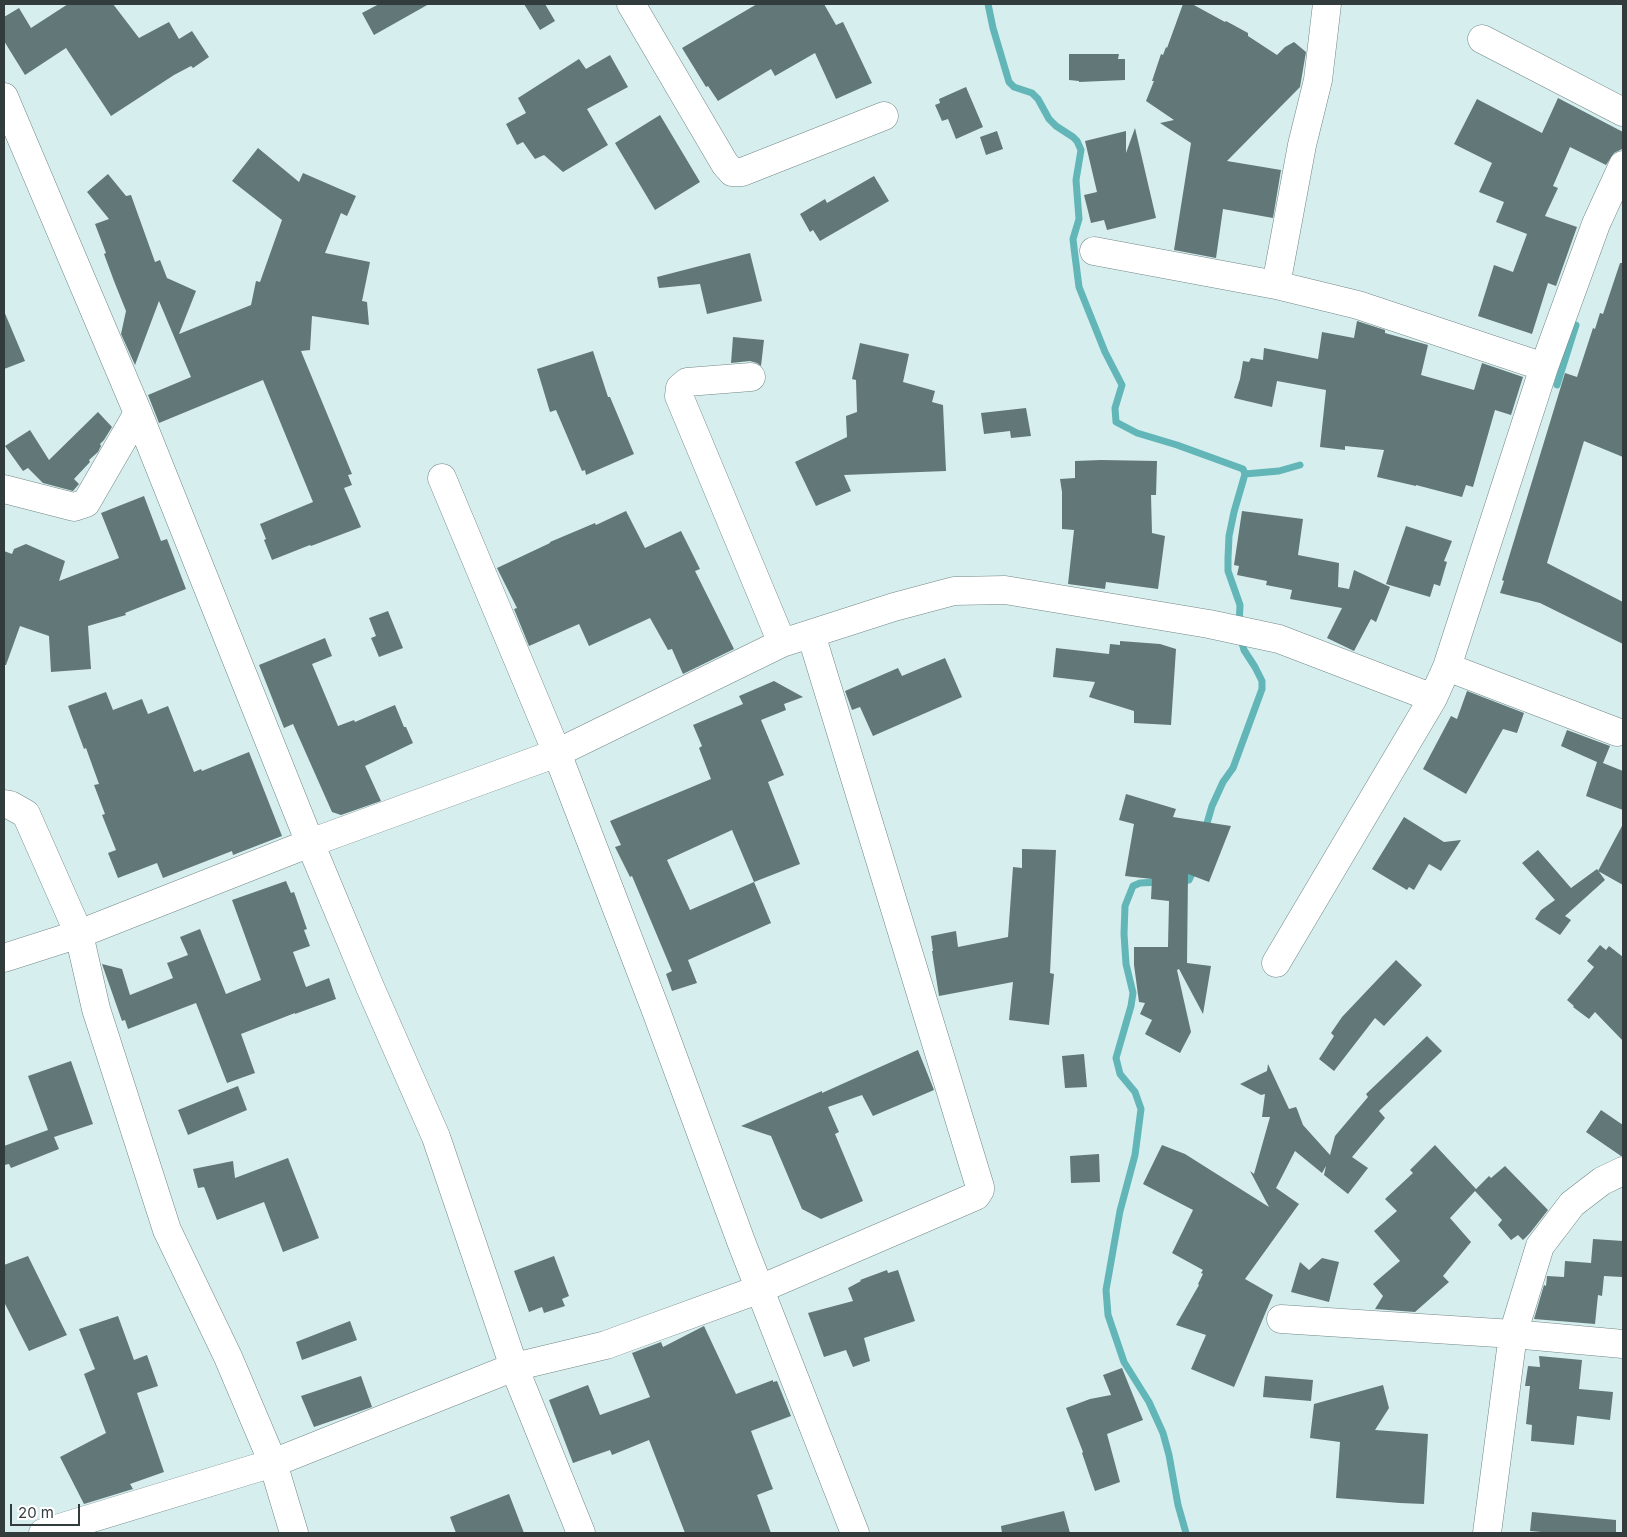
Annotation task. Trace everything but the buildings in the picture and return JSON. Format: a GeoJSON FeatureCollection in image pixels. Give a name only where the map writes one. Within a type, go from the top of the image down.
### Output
{"type":"FeatureCollection","features":[{"type":"Feature","properties":{"kind":"street"},"geometry":{"type":"LineString","coordinates":[[631,4],[725,164],[732,172],[742,172],[884,116]]}},
{"type":"Feature","properties":{"kind":"street"},"geometry":{"type":"LineString","coordinates":[[1276,285],[1302,145],[1318,80],[1327,4]]}},
{"type":"Feature","properties":{"kind":"street"},"geometry":{"type":"LineString","coordinates":[[1482,39],[1623,112]]}},
{"type":"Feature","properties":{"kind":"street"},"geometry":{"type":"LineString","coordinates":[[4,98],[138,412],[310,843],[436,1137],[514,1367],[581,1533]]}},
{"type":"Feature","properties":{"kind":"street"},"geometry":{"type":"LineString","coordinates":[[1276,963],[1433,698],[1447,667],[1544,367],[1596,224],[1623,165]]}},
{"type":"Feature","properties":{"kind":"street"},"geometry":{"type":"LineString","coordinates":[[1094,251],[1276,285],[1358,305],[1544,367]]}},
{"type":"Feature","properties":{"kind":"street"},"geometry":{"type":"LineString","coordinates":[[751,377],[687,382],[680,388],[679,396],[782,644]]}},
{"type":"Feature","properties":{"kind":"street"},"geometry":{"type":"LineString","coordinates":[[4,489],[74,508],[86,503],[138,412]]}},
{"type":"Feature","properties":{"kind":"street"},"geometry":{"type":"LineString","coordinates":[[442,478],[558,754],[655,1008],[742,1244],[855,1533]]}},
{"type":"Feature","properties":{"kind":"street"},"geometry":{"type":"LineString","coordinates":[[4,958],[79,934],[310,843],[558,754],[782,644],[894,607],[954,591],[1005,590],[1209,624],[1279,639],[1433,698]]}},
{"type":"Feature","properties":{"kind":"street"},"geometry":{"type":"LineString","coordinates":[[43,1533],[273,1463],[514,1367],[606,1345],[760,1289],[976,1196],[980,1186],[811,634]]}},
{"type":"Feature","properties":{"kind":"street"},"geometry":{"type":"LineString","coordinates":[[1447,667],[1617,732]]}},
{"type":"Feature","properties":{"kind":"street"},"geometry":{"type":"LineString","coordinates":[[4,804],[10,805],[26,814],[79,934],[96,1008],[167,1230],[228,1357],[273,1463],[294,1533]]}},
{"type":"Feature","properties":{"kind":"street"},"geometry":{"type":"LineString","coordinates":[[1487,1533],[1513,1334],[1540,1246],[1572,1204],[1602,1181],[1623,1171]]}},
{"type":"Feature","properties":{"kind":"street"},"geometry":{"type":"LineString","coordinates":[[1281,1319],[1513,1334],[1623,1344]]}},
{"type":"Feature","properties":{"kind":"waterway"},"geometry":{"type":"LineString","coordinates":[[988,4],[1009,82],[1014,87],[1032,93],[1038,99],[1049,119],[1073,137],[1081,150],[1076,180],[1079,219],[1073,239],[1079,287],[1105,352],[1122,385],[1115,408],[1116,422],[1137,433],[1177,445],[1243,469],[1245,474],[1229,536],[1228,558],[1228,571],[1240,605],[1239,626]]}},
{"type":"Feature","properties":{"kind":"waterway"},"geometry":{"type":"LineString","coordinates":[[1557,385],[1576,325]]}},
{"type":"Feature","properties":{"kind":"waterway"},"geometry":{"type":"LineString","coordinates":[[1245,474],[1279,471],[1300,465]]}},
{"type":"Feature","properties":{"kind":"waterway"},"geometry":{"type":"LineString","coordinates":[[1205,830],[1212,806],[1223,782],[1233,768],[1262,689],[1262,681],[1244,650],[1240,636]]}},
{"type":"Feature","properties":{"kind":"waterway"},"geometry":{"type":"LineString","coordinates":[[1179,881],[1189,880],[1195,867]]}},
{"type":"Feature","properties":{"kind":"waterway"},"geometry":{"type":"LineString","coordinates":[[1160,882],[1140,883],[1133,886],[1125,906],[1126,964],[1133,993],[1116,1058],[1120,1074],[1135,1092],[1141,1109],[1135,1155],[1120,1211],[1106,1290],[1108,1315],[1124,1362],[1149,1402],[1163,1433],[1178,1505],[1186,1533]]}}]}
